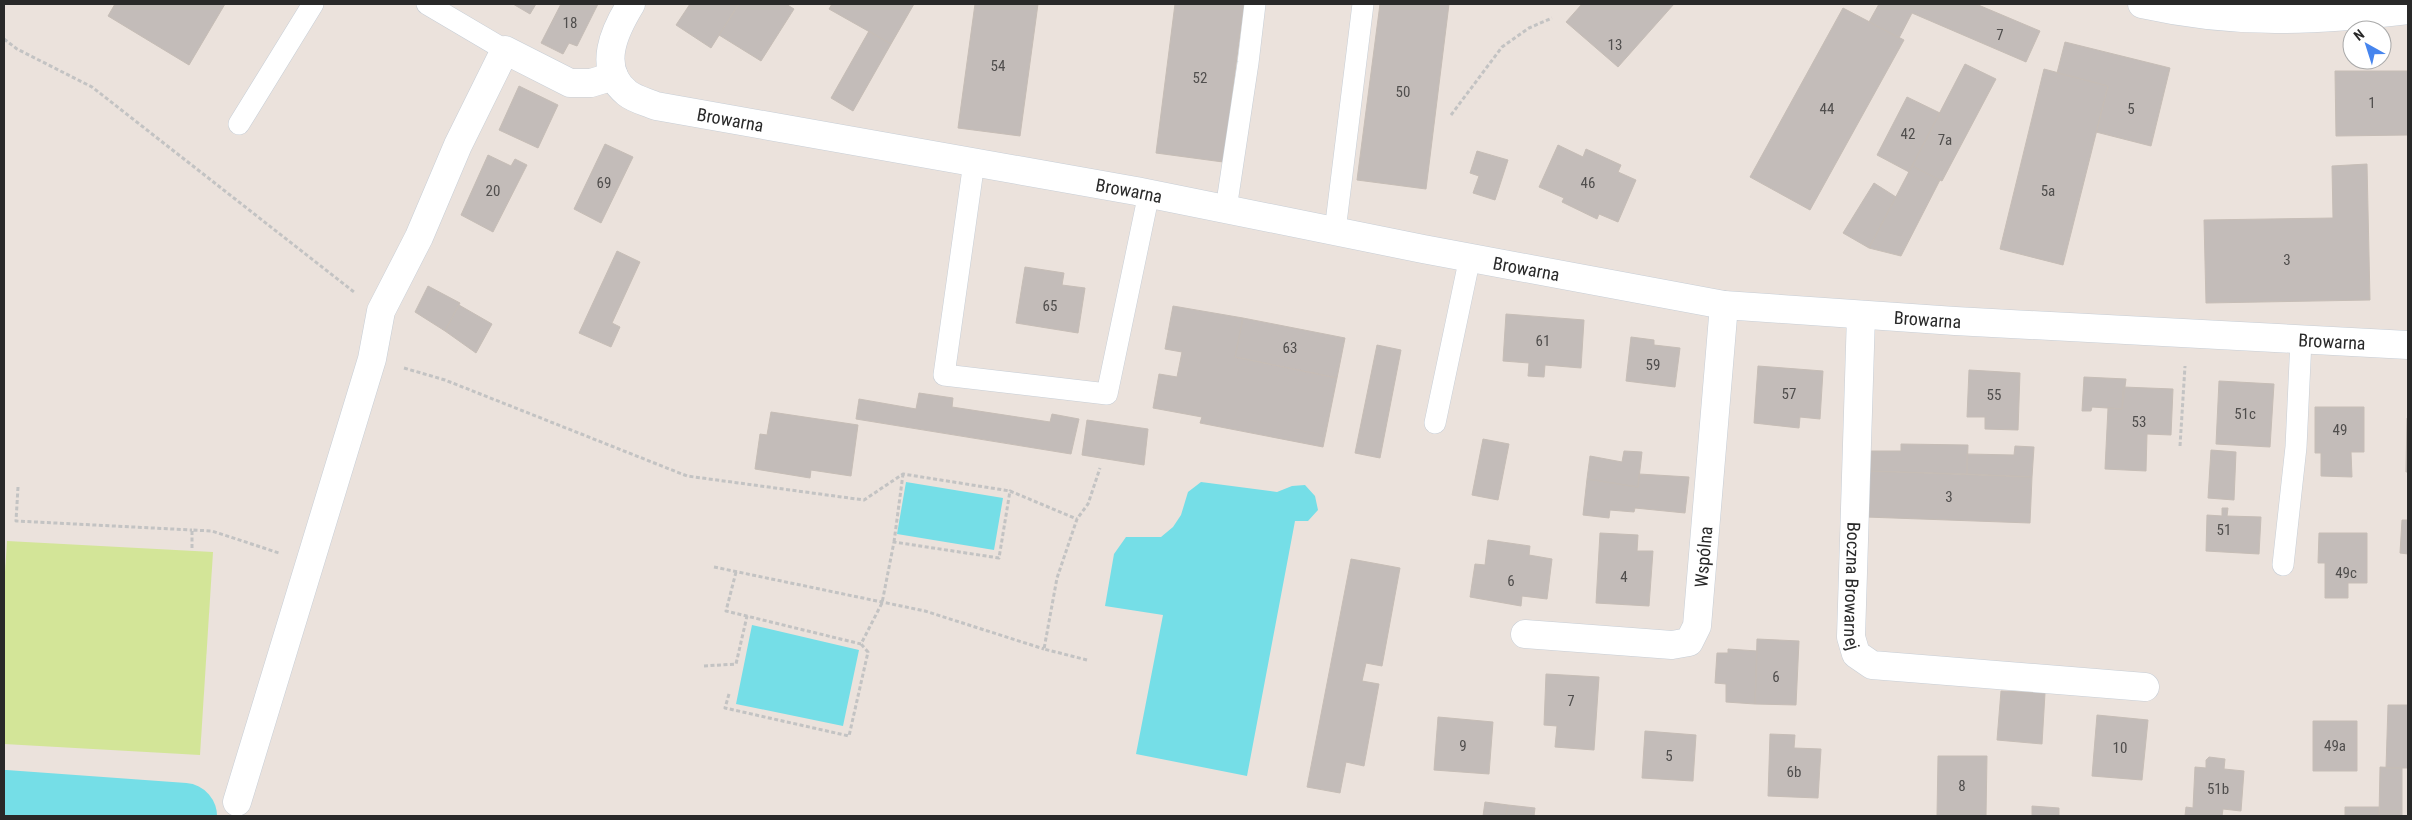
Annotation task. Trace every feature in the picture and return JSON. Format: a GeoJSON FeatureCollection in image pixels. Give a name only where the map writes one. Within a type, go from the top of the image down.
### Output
{"type":"FeatureCollection","features":[{"type":"Feature","properties":{"kind":"street"},"geometry":{"type":"LineString","coordinates":[[237,802],[372,359],[381,311],[419,237],[458,145],[505,50],[570,83],[591,83],[614,76],[610,58],[613,38],[631,4]]}},
{"type":"Feature","properties":{"kind":"street"},"geometry":{"type":"LineString","coordinates":[[2142,4],[2174,7],[2228,18],[2283,20],[2408,10]]}},
{"type":"Feature","properties":{"kind":"street","name":"Browarna"},"geometry":{"type":"LineString","coordinates":[[614,76],[627,93],[656,106],[1149,193],[1470,258],[1724,305],[1860,315],[2408,345]]}},
{"type":"Feature","properties":{"kind":"street","name":"Wspólna"},"geometry":{"type":"LineString","coordinates":[[1525,634],[1672,645],[1689,642],[1697,626],[1724,305]]}},
{"type":"Feature","properties":{"kind":"street","name":"Boczna Browarnej"},"geometry":{"type":"LineString","coordinates":[[1860,315],[1851,637],[1856,654],[1872,665],[2144,687]]}},
{"type":"Feature","properties":{"kind":"lane"},"geometry":{"type":"LineString","coordinates":[[239,124],[313,4]]}},
{"type":"Feature","properties":{"kind":"lane"},"geometry":{"type":"LineString","coordinates":[[428,4],[505,50]]}},
{"type":"Feature","properties":{"kind":"lane"},"geometry":{"type":"LineString","coordinates":[[1226,209],[1248,63],[1254,4]]}},
{"type":"Feature","properties":{"kind":"lane"},"geometry":{"type":"LineString","coordinates":[[1335,231],[1363,4]]}},
{"type":"Feature","properties":{"kind":"lane"},"geometry":{"type":"LineString","coordinates":[[974,162],[944,375],[1107,394],[1149,193]]}},
{"type":"Feature","properties":{"kind":"lane"},"geometry":{"type":"LineString","coordinates":[[1435,423],[1470,258]]}},
{"type":"Feature","properties":{"kind":"lane"},"geometry":{"type":"LineString","coordinates":[[2283,564],[2296,447],[2301,340]]}},
{"type":"Feature","properties":{"kind":"path"},"geometry":{"type":"LineString","coordinates":[[1451,115],[1502,47],[1529,28],[1552,18]]}},
{"type":"Feature","properties":{"kind":"path"},"geometry":{"type":"LineString","coordinates":[[4,39],[17,49],[92,87],[330,275],[381,311]]}},
{"type":"Feature","properties":{"kind":"path"},"geometry":{"type":"LineString","coordinates":[[372,359],[444,380],[687,476],[864,500],[903,474],[1010,491],[1077,519]]}},
{"type":"Feature","properties":{"kind":"path"},"geometry":{"type":"LineString","coordinates":[[2180,446],[2185,360]]}},
{"type":"Feature","properties":{"kind":"path"},"geometry":{"type":"LineString","coordinates":[[1044,649],[1057,578],[1077,519],[1088,504],[1100,468]]}},
{"type":"Feature","properties":{"kind":"path"},"geometry":{"type":"LineString","coordinates":[[861,644],[882,603],[894,542],[903,474]]}},
{"type":"Feature","properties":{"kind":"path"},"geometry":{"type":"LineString","coordinates":[[18,487],[16,521],[212,531],[310,563]]}},
{"type":"Feature","properties":{"kind":"path"},"geometry":{"type":"LineString","coordinates":[[894,542],[999,558],[1010,491]]}},
{"type":"Feature","properties":{"kind":"path"},"geometry":{"type":"LineString","coordinates":[[192,530],[192,548]]}},
{"type":"Feature","properties":{"kind":"path"},"geometry":{"type":"LineString","coordinates":[[714,567],[925,611],[1044,649],[1087,660]]}},
{"type":"Feature","properties":{"kind":"path"},"geometry":{"type":"LineString","coordinates":[[729,694],[725,708],[849,736],[868,652],[861,644],[726,611],[736,572]]}},
{"type":"Feature","properties":{"kind":"path"},"geometry":{"type":"LineString","coordinates":[[704,666],[736,664],[747,616]]}},
{"type":"Feature","properties":{"kind":"green space"},"geometry":{"type":"Polygon","coordinates":[[[7,541],[213,552],[200,755],[4,744],[4,588],[7,541]]]}},
{"type":"Feature","properties":{"kind":"water"},"geometry":{"type":"Polygon","coordinates":[[[906,482],[1003,498],[994,550],[897,534],[906,482]]]}},
{"type":"Feature","properties":{"kind":"water"},"geometry":{"type":"Polygon","coordinates":[[[1201,482],[1277,492],[1292,486],[1305,485],[1315,496],[1318,510],[1308,521],[1295,521],[1247,776],[1136,754],[1163,615],[1105,606],[1114,554],[1126,537],[1161,537],[1173,527],[1181,515],[1188,492],[1201,482]]]}},
{"type":"Feature","properties":{"kind":"water"},"geometry":{"type":"Polygon","coordinates":[[[752,625],[859,650],[843,726],[736,704],[752,625]]]}},
{"type":"Feature","properties":{"kind":"building"},"geometry":{"type":"Polygon","coordinates":[[[115,4],[225,4],[189,65],[108,16],[115,4]]]}},
{"type":"Feature","properties":{"kind":"building"},"geometry":{"type":"Polygon","coordinates":[[[513,4],[536,4],[530,14],[513,4]]]}},
{"type":"Feature","properties":{"kind":"building"},"geometry":{"type":"Polygon","coordinates":[[[561,4],[598,4],[577,46],[569,43],[563,54],[541,43],[561,4]]]}},
{"type":"Feature","properties":{"kind":"building"},"geometry":{"type":"Polygon","coordinates":[[[690,4],[738,5],[711,48],[676,25],[690,4]]]}},
{"type":"Feature","properties":{"kind":"building"},"geometry":{"type":"Polygon","coordinates":[[[739,4],[786,4],[794,9],[761,61],[719,35],[739,4]]]}},
{"type":"Feature","properties":{"kind":"building"},"geometry":{"type":"Polygon","coordinates":[[[832,4],[914,4],[891,44],[829,9],[832,4]]]}},
{"type":"Feature","properties":{"kind":"building"},"geometry":{"type":"Polygon","coordinates":[[[975,4],[1038,4],[1020,136],[958,128],[975,4]]]}},
{"type":"Feature","properties":{"kind":"building"},"geometry":{"type":"Polygon","coordinates":[[[1175,4],[1244,4],[1223,162],[1156,153],[1175,4]]]}},
{"type":"Feature","properties":{"kind":"building"},"geometry":{"type":"Polygon","coordinates":[[[1380,4],[1449,4],[1426,189],[1357,180],[1380,4]]]}},
{"type":"Feature","properties":{"kind":"building"},"geometry":{"type":"Polygon","coordinates":[[[1582,4],[1674,4],[1618,67],[1566,22],[1582,4]]]}},
{"type":"Feature","properties":{"kind":"building"},"geometry":{"type":"Polygon","coordinates":[[[1879,4],[1976,4],[2040,31],[2026,62],[1912,13],[1899,38],[1869,22],[1879,4]]]}},
{"type":"Feature","properties":{"kind":"building"},"geometry":{"type":"Polygon","coordinates":[[[1843,8],[1904,40],[1810,210],[1750,177],[1843,8]]]}},
{"type":"Feature","properties":{"kind":"building"},"geometry":{"type":"Polygon","coordinates":[[[869,31],[891,44],[853,111],[831,98],[869,31]]]}},
{"type":"Feature","properties":{"kind":"building"},"geometry":{"type":"Polygon","coordinates":[[[2065,42],[2170,68],[2151,146],[2096,132],[2108,86],[2057,73],[2065,42]]]}},
{"type":"Feature","properties":{"kind":"building"},"geometry":{"type":"Polygon","coordinates":[[[1965,64],[1996,79],[1942,181],[1912,166],[1965,64]]]}},
{"type":"Feature","properties":{"kind":"building"},"geometry":{"type":"Polygon","coordinates":[[[2044,69],[2108,86],[2063,265],[2000,249],[2044,69]]]}},
{"type":"Feature","properties":{"kind":"building"},"geometry":{"type":"Polygon","coordinates":[[[2335,71],[2408,71],[2408,135],[2336,136],[2335,71]]]}},
{"type":"Feature","properties":{"kind":"building"},"geometry":{"type":"Polygon","coordinates":[[[519,86],[558,105],[538,148],[499,130],[519,86]]]}},
{"type":"Feature","properties":{"kind":"building"},"geometry":{"type":"Polygon","coordinates":[[[1907,97],[1940,113],[1909,172],[1877,155],[1907,97]]]}},
{"type":"Feature","properties":{"kind":"building"},"geometry":{"type":"Polygon","coordinates":[[[605,144],[633,157],[601,223],[574,209],[605,144]]]}},
{"type":"Feature","properties":{"kind":"building"},"geometry":{"type":"Polygon","coordinates":[[[1558,145],[1583,157],[1586,149],[1621,165],[1618,172],[1636,180],[1618,222],[1599,214],[1597,219],[1562,202],[1564,198],[1539,187],[1558,145]]]}},
{"type":"Feature","properties":{"kind":"building"},"geometry":{"type":"Polygon","coordinates":[[[1477,151],[1508,160],[1495,200],[1473,193],[1479,176],[1470,173],[1477,151]]]}},
{"type":"Feature","properties":{"kind":"building"},"geometry":{"type":"Polygon","coordinates":[[[488,155],[511,166],[515,159],[527,165],[493,232],[461,215],[488,155]]]}},
{"type":"Feature","properties":{"kind":"building"},"geometry":{"type":"Polygon","coordinates":[[[2367,164],[2370,300],[2206,303],[2204,220],[2333,218],[2332,166],[2367,164]]]}},
{"type":"Feature","properties":{"kind":"building"},"geometry":{"type":"Polygon","coordinates":[[[1912,166],[1940,180],[1901,256],[1869,248],[1912,166]]]}},
{"type":"Feature","properties":{"kind":"building"},"geometry":{"type":"Polygon","coordinates":[[[1874,183],[1896,197],[1869,248],[1843,233],[1874,183]]]}},
{"type":"Feature","properties":{"kind":"building"},"geometry":{"type":"Polygon","coordinates":[[[617,251],[640,262],[612,323],[620,327],[611,347],[579,333],[617,251]]]}},
{"type":"Feature","properties":{"kind":"building"},"geometry":{"type":"Polygon","coordinates":[[[1025,267],[1064,273],[1062,285],[1085,288],[1078,333],[1016,323],[1025,267]]]}},
{"type":"Feature","properties":{"kind":"building"},"geometry":{"type":"Polygon","coordinates":[[[428,286],[460,303],[445,331],[415,312],[428,286]]]}},
{"type":"Feature","properties":{"kind":"building"},"geometry":{"type":"Polygon","coordinates":[[[459,305],[492,324],[476,353],[445,331],[459,305]]]}},
{"type":"Feature","properties":{"kind":"building"},"geometry":{"type":"Polygon","coordinates":[[[1173,306],[1243,318],[1235,357],[1337,378],[1323,447],[1200,423],[1202,417],[1153,408],[1159,374],[1177,377],[1182,352],[1165,349],[1173,306]]]}},
{"type":"Feature","properties":{"kind":"building"},"geometry":{"type":"Polygon","coordinates":[[[1506,314],[1584,320],[1581,368],[1545,365],[1544,377],[1528,376],[1529,363],[1503,361],[1506,314]]]}},
{"type":"Feature","properties":{"kind":"building"},"geometry":{"type":"Polygon","coordinates":[[[1243,318],[1345,338],[1337,378],[1235,357],[1243,318]]]}},
{"type":"Feature","properties":{"kind":"building"},"geometry":{"type":"Polygon","coordinates":[[[1631,337],[1654,340],[1654,345],[1680,348],[1675,387],[1626,381],[1631,337]]]}},
{"type":"Feature","properties":{"kind":"building"},"geometry":{"type":"Polygon","coordinates":[[[1377,345],[1401,350],[1380,458],[1355,453],[1377,345]]]}},
{"type":"Feature","properties":{"kind":"building"},"geometry":{"type":"Polygon","coordinates":[[[1758,366],[1823,371],[1820,419],[1800,417],[1799,428],[1754,423],[1758,366]]]}},
{"type":"Feature","properties":{"kind":"building"},"geometry":{"type":"Polygon","coordinates":[[[1969,370],[2020,373],[2018,430],[1985,429],[1985,417],[1967,417],[1969,370]]]}},
{"type":"Feature","properties":{"kind":"building"},"geometry":{"type":"Polygon","coordinates":[[[2084,377],[2126,379],[2122,409],[2092,407],[2091,411],[2082,411],[2084,377]]]}},
{"type":"Feature","properties":{"kind":"building"},"geometry":{"type":"Polygon","coordinates":[[[2219,381],[2274,384],[2270,447],[2216,444],[2219,381]]]}},
{"type":"Feature","properties":{"kind":"building"},"geometry":{"type":"Polygon","coordinates":[[[2123,387],[2173,389],[2171,435],[2147,434],[2146,471],[2105,469],[2108,408],[2122,409],[2123,387]]]}},
{"type":"Feature","properties":{"kind":"building"},"geometry":{"type":"Polygon","coordinates":[[[919,393],[953,398],[952,407],[1050,422],[1052,414],[1079,419],[1071,454],[856,419],[859,399],[916,409],[919,393]]]}},
{"type":"Feature","properties":{"kind":"building"},"geometry":{"type":"Polygon","coordinates":[[[2315,407],[2364,407],[2364,452],[2351,452],[2352,477],[2321,476],[2321,453],[2315,453],[2315,407]]]}},
{"type":"Feature","properties":{"kind":"building"},"geometry":{"type":"Polygon","coordinates":[[[771,412],[858,425],[851,476],[811,470],[810,478],[755,469],[760,434],[767,435],[771,412]]]}},
{"type":"Feature","properties":{"kind":"building"},"geometry":{"type":"Polygon","coordinates":[[[2407,418],[2408,472],[2406,472],[2407,418]]]}},
{"type":"Feature","properties":{"kind":"building"},"geometry":{"type":"Polygon","coordinates":[[[1087,420],[1148,429],[1144,465],[1082,455],[1087,420]]]}},
{"type":"Feature","properties":{"kind":"building"},"geometry":{"type":"Polygon","coordinates":[[[1483,439],[1509,444],[1498,500],[1472,495],[1483,439]]]}},
{"type":"Feature","properties":{"kind":"building"},"geometry":{"type":"Polygon","coordinates":[[[1901,444],[1968,445],[1967,474],[1868,471],[1865,451],[1901,451],[1901,444]]]}},
{"type":"Feature","properties":{"kind":"building"},"geometry":{"type":"Polygon","coordinates":[[[2015,446],[2034,447],[2032,477],[1967,474],[1967,454],[2014,455],[2015,446]]]}},
{"type":"Feature","properties":{"kind":"building"},"geometry":{"type":"Polygon","coordinates":[[[2211,450],[2236,452],[2234,500],[2208,498],[2211,450]]]}},
{"type":"Feature","properties":{"kind":"building"},"geometry":{"type":"Polygon","coordinates":[[[1624,451],[1642,452],[1638,487],[1587,479],[1590,456],[1622,462],[1624,451]]]}},
{"type":"Feature","properties":{"kind":"building"},"geometry":{"type":"Polygon","coordinates":[[[1868,471],[2032,477],[2030,523],[1866,517],[1868,471]]]}},
{"type":"Feature","properties":{"kind":"building"},"geometry":{"type":"Polygon","coordinates":[[[1639,474],[1689,477],[1685,513],[1635,508],[1634,512],[1610,510],[1609,518],[1583,515],[1587,479],[1638,487],[1639,474]]]}},
{"type":"Feature","properties":{"kind":"building"},"geometry":{"type":"Polygon","coordinates":[[[2222,508],[2228,508],[2227,516],[2261,517],[2259,554],[2206,551],[2207,515],[2222,516],[2222,508]]]}},
{"type":"Feature","properties":{"kind":"building"},"geometry":{"type":"Polygon","coordinates":[[[2402,520],[2408,520],[2408,554],[2400,553],[2402,520]]]}},
{"type":"Feature","properties":{"kind":"building"},"geometry":{"type":"Polygon","coordinates":[[[1600,533],[1638,535],[1637,551],[1653,551],[1649,606],[1596,603],[1600,533]]]}},
{"type":"Feature","properties":{"kind":"building"},"geometry":{"type":"Polygon","coordinates":[[[2319,533],[2367,533],[2367,583],[2348,583],[2348,598],[2325,598],[2325,563],[2318,563],[2319,533]]]}},
{"type":"Feature","properties":{"kind":"building"},"geometry":{"type":"Polygon","coordinates":[[[1488,540],[1530,546],[1529,555],[1552,559],[1547,599],[1522,596],[1521,606],[1470,597],[1475,564],[1485,565],[1488,540]]]}},
{"type":"Feature","properties":{"kind":"building"},"geometry":{"type":"Polygon","coordinates":[[[1351,559],[1400,568],[1382,666],[1366,663],[1362,681],[1379,684],[1364,766],[1346,762],[1340,793],[1307,787],[1351,559]]]}},
{"type":"Feature","properties":{"kind":"building"},"geometry":{"type":"Polygon","coordinates":[[[1757,639],[1799,641],[1796,705],[1755,704],[1757,639]]]}},
{"type":"Feature","properties":{"kind":"building"},"geometry":{"type":"Polygon","coordinates":[[[1728,649],[1757,651],[1755,704],[1726,702],[1726,684],[1715,683],[1717,653],[1728,653],[1728,649]]]}},
{"type":"Feature","properties":{"kind":"building"},"geometry":{"type":"Polygon","coordinates":[[[1546,674],[1599,677],[1594,750],[1555,747],[1557,726],[1544,725],[1546,674]]]}},
{"type":"Feature","properties":{"kind":"building"},"geometry":{"type":"Polygon","coordinates":[[[2001,691],[2045,693],[2042,744],[1997,740],[2001,691]]]}},
{"type":"Feature","properties":{"kind":"building"},"geometry":{"type":"Polygon","coordinates":[[[2388,705],[2408,705],[2408,768],[2386,768],[2388,705]]]}},
{"type":"Feature","properties":{"kind":"building"},"geometry":{"type":"Polygon","coordinates":[[[2097,715],[2148,720],[2142,780],[2092,776],[2097,715]]]}},
{"type":"Feature","properties":{"kind":"building"},"geometry":{"type":"Polygon","coordinates":[[[1438,717],[1493,722],[1489,774],[1434,770],[1438,717]]]}},
{"type":"Feature","properties":{"kind":"building"},"geometry":{"type":"Polygon","coordinates":[[[2313,721],[2357,721],[2357,771],[2313,771],[2313,721]]]}},
{"type":"Feature","properties":{"kind":"building"},"geometry":{"type":"Polygon","coordinates":[[[1645,731],[1696,735],[1693,781],[1642,778],[1645,731]]]}},
{"type":"Feature","properties":{"kind":"building"},"geometry":{"type":"Polygon","coordinates":[[[1770,734],[1795,735],[1794,748],[1821,749],[1818,798],[1768,796],[1770,734]]]}},
{"type":"Feature","properties":{"kind":"building"},"geometry":{"type":"Polygon","coordinates":[[[1938,756],[1987,756],[1986,816],[1937,816],[1938,756]]]}},
{"type":"Feature","properties":{"kind":"building"},"geometry":{"type":"Polygon","coordinates":[[[2209,757],[2225,759],[2224,769],[2244,771],[2241,811],[2223,809],[2222,816],[2185,816],[2186,807],[2193,808],[2195,767],[2206,768],[2206,760],[2209,757]]]}},
{"type":"Feature","properties":{"kind":"building"},"geometry":{"type":"Polygon","coordinates":[[[2380,767],[2402,768],[2402,816],[2379,816],[2380,767]]]}},
{"type":"Feature","properties":{"kind":"building"},"geometry":{"type":"Polygon","coordinates":[[[1485,802],[1508,805],[1506,816],[1483,816],[1485,802]]]}},
{"type":"Feature","properties":{"kind":"building"},"geometry":{"type":"Polygon","coordinates":[[[1508,805],[1535,808],[1534,816],[1506,816],[1508,805]]]}},
{"type":"Feature","properties":{"kind":"building"},"geometry":{"type":"Polygon","coordinates":[[[2032,806],[2059,808],[2059,816],[2032,816],[2032,806]]]}},
{"type":"Feature","properties":{"kind":"building"},"geometry":{"type":"Polygon","coordinates":[[[2345,807],[2379,807],[2379,816],[2345,816],[2345,807]]]}},
{"type":"Feature","properties":{"kind":"waterway"},"geometry":{"type":"LineString","coordinates":[[4,803],[184,816]]}}]}
